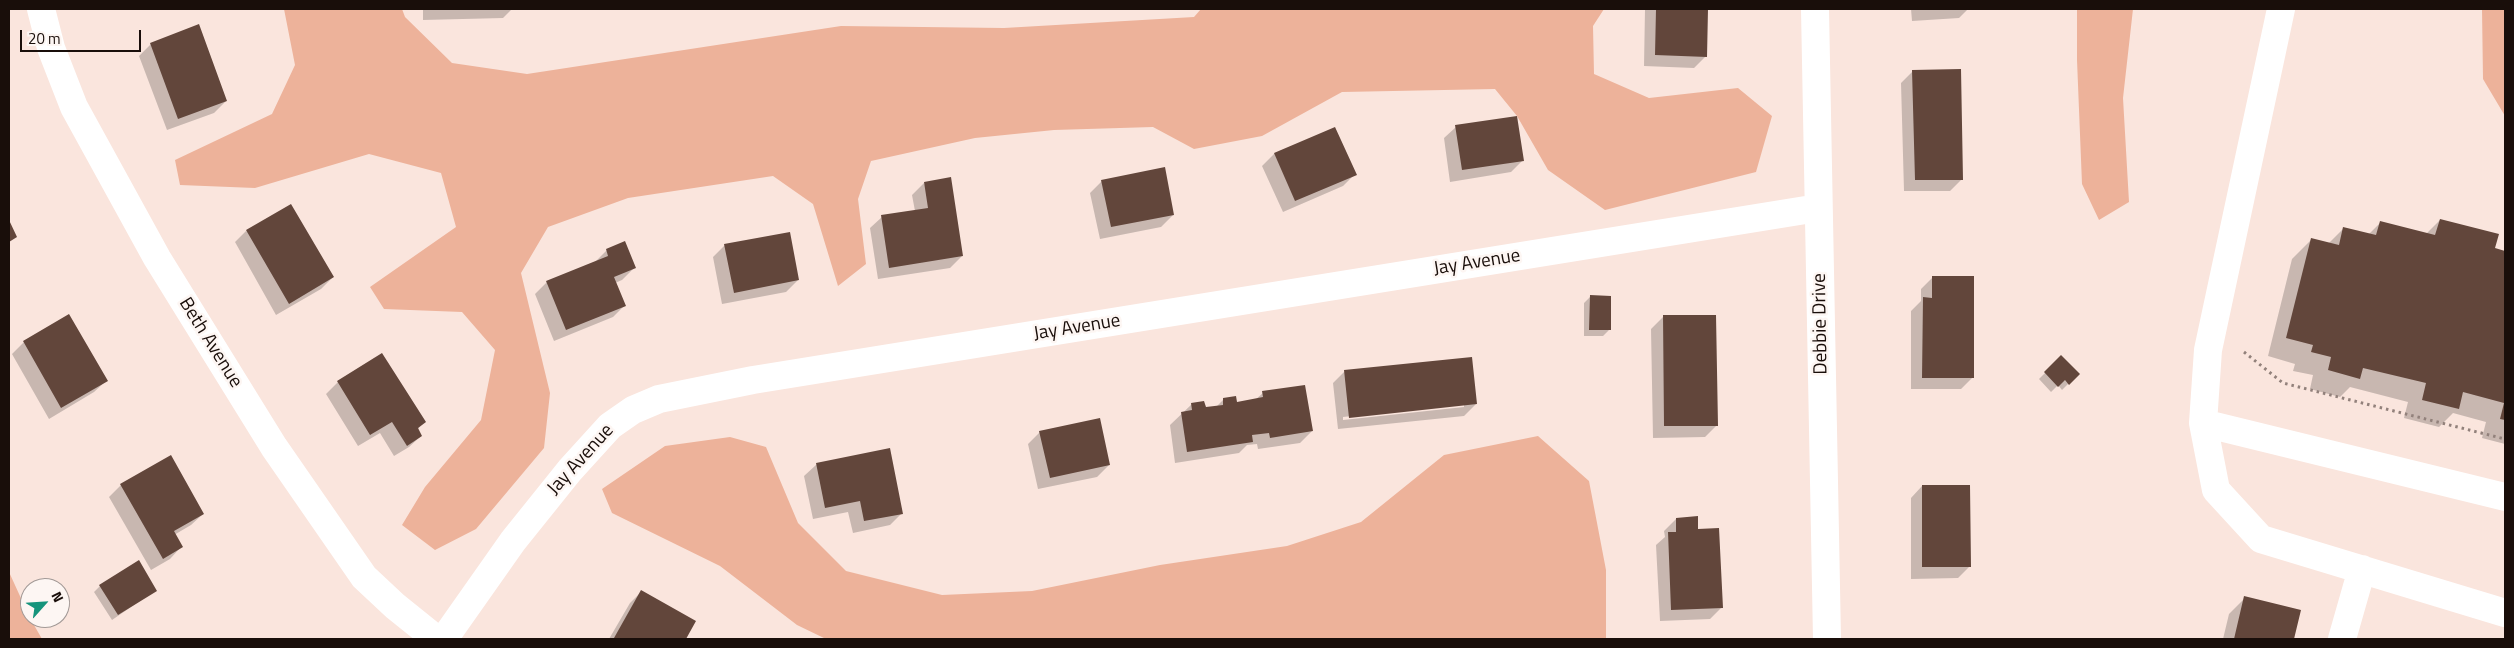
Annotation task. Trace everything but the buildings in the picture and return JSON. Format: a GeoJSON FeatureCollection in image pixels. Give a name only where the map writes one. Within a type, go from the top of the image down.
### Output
{"type":"FeatureCollection","features":[{"type":"Feature","properties":{"kind":"street","name":"Beth Avenue"},"geometry":{"type":"LineString","coordinates":[[41,9],[51,48],[74,107],[157,258],[274,447],[364,577],[395,606],[436,639]]}},
{"type":"Feature","properties":{"kind":"street","name":"Debbie Drive"},"geometry":{"type":"LineString","coordinates":[[1815,9],[1827,639]]}},
{"type":"Feature","properties":{"kind":"street"},"geometry":{"type":"LineString","coordinates":[[2280,9],[2208,350],[2203,423],[2216,490],[2261,539],[2505,613]]}},
{"type":"Feature","properties":{"kind":"street","name":"Jay Avenue"},"geometry":{"type":"LineString","coordinates":[[444,639],[513,541],[570,470],[610,426],[633,410],[659,399],[752,380],[1818,208]]}},
{"type":"Feature","properties":{"kind":"street"},"geometry":{"type":"LineString","coordinates":[[2203,423],[2505,497]]}},
{"type":"Feature","properties":{"kind":"street"},"geometry":{"type":"LineString","coordinates":[[2342,639],[2362,569]]}},
{"type":"Feature","properties":{"kind":"path"},"geometry":{"type":"LineString","coordinates":[[2238,347],[2283,384],[2505,439]]}},
{"type":"Feature","properties":{"kind":"shaded area"},"geometry":{"type":"Polygon","coordinates":[[[284,9],[402,9],[405,17],[452,63],[527,74],[841,26],[1004,28],[1194,17],[1201,9],[1604,9],[1593,26],[1594,74],[1649,98],[1738,88],[1772,116],[1756,172],[1605,210],[1548,170],[1517,116],[1495,89],[1342,92],[1262,136],[1194,149],[1153,127],[1054,130],[975,138],[871,161],[858,199],[866,264],[838,286],[813,204],[773,176],[628,198],[548,227],[521,273],[550,393],[544,448],[476,529],[435,550],[402,525],[425,487],[481,420],[495,350],[462,312],[384,309],[370,287],[456,227],[441,173],[369,154],[255,188],[180,185],[175,160],[272,114],[295,65],[284,9]]]}},
{"type":"Feature","properties":{"kind":"shaded area"},"geometry":{"type":"Polygon","coordinates":[[[2077,9],[2133,9],[2123,98],[2129,202],[2099,220],[2082,184],[2077,9]]]}},
{"type":"Feature","properties":{"kind":"shaded area"},"geometry":{"type":"Polygon","coordinates":[[[2482,9],[2505,9],[2505,116],[2483,79],[2482,9]]]}},
{"type":"Feature","properties":{"kind":"shaded area"},"geometry":{"type":"Polygon","coordinates":[[[1538,436],[1589,481],[1606,570],[1606,639],[826,639],[797,625],[720,566],[612,513],[602,489],[665,446],[730,437],[766,447],[798,523],[846,571],[942,595],[1032,591],[1160,565],[1287,546],[1361,522],[1444,455],[1538,436]]]}},
{"type":"Feature","properties":{"kind":"shaded area"},"geometry":{"type":"Polygon","coordinates":[[[9,572],[20,596],[20,628],[36,628],[42,639],[9,639],[9,572]]]}}]}
